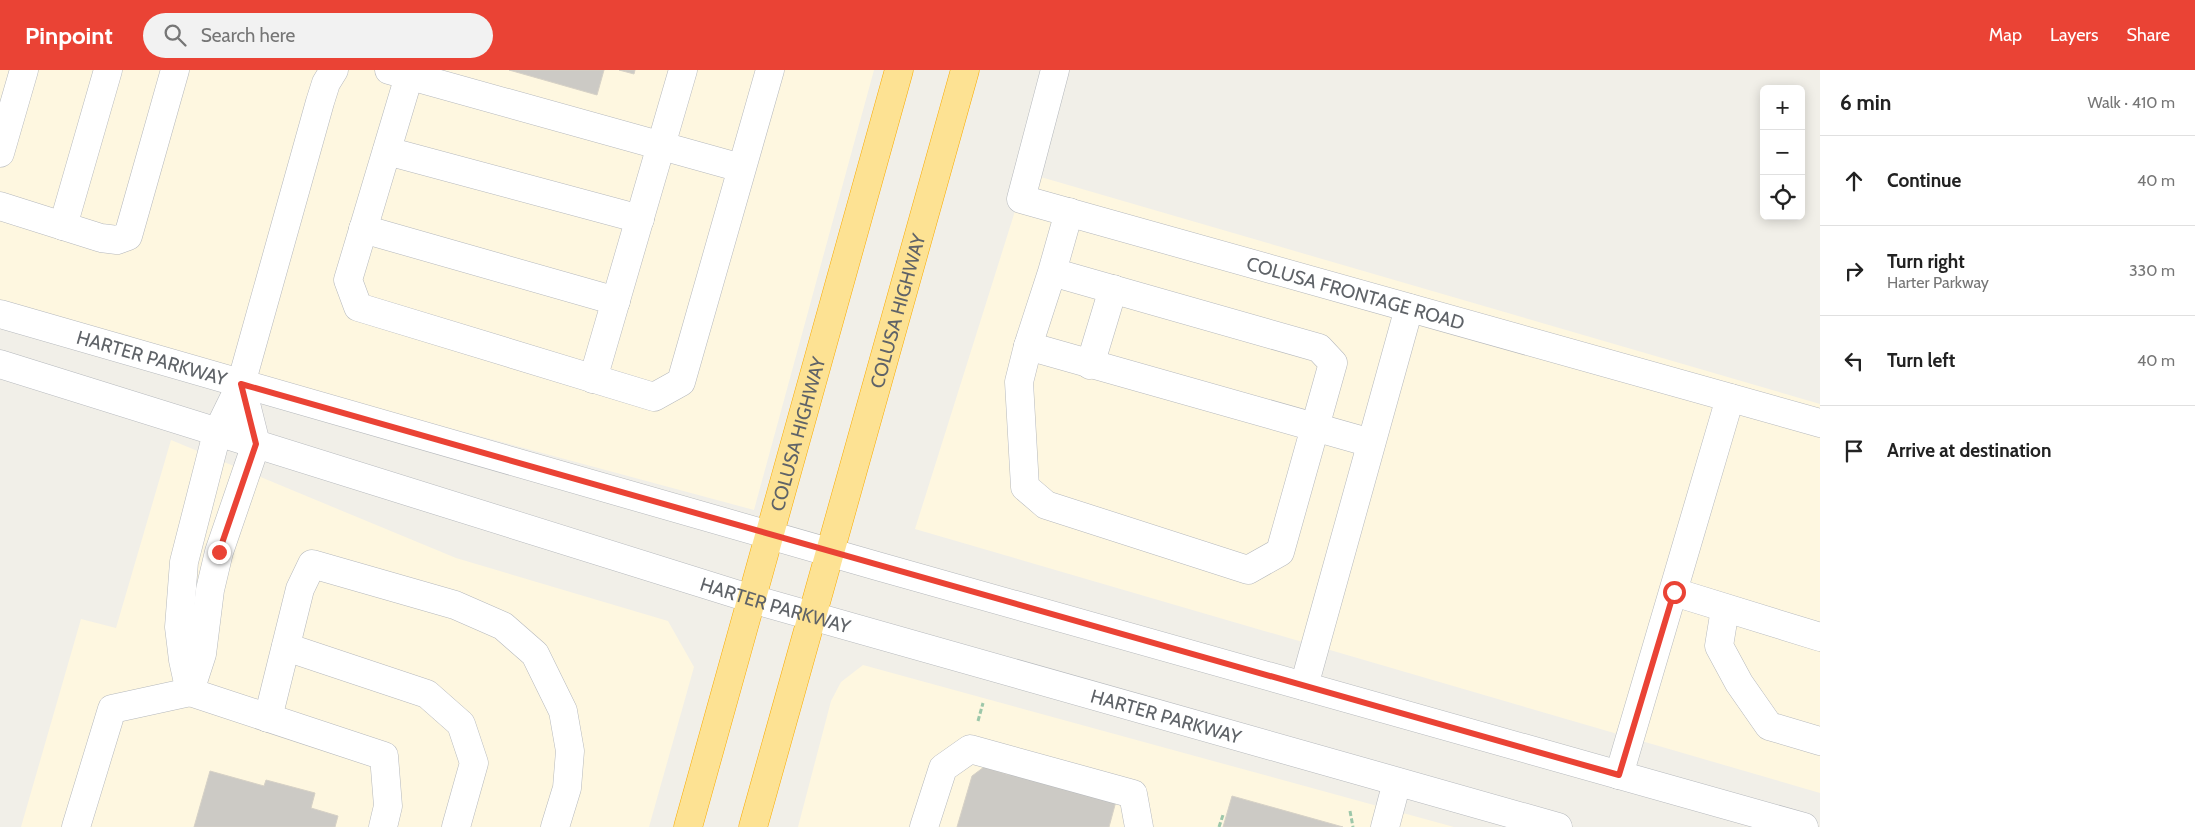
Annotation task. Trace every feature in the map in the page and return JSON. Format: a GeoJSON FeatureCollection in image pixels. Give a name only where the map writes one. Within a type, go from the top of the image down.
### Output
{"type":"FeatureCollection","features":[{"type":"Feature","properties":{"kind":"highway","name":"COLUSA HIGHWAY"},"geometry":{"type":"LineString","coordinates":[[688,827],[899,70]]}},
{"type":"Feature","properties":{"kind":"highway","name":"COLUSA HIGHWAY"},"geometry":{"type":"LineString","coordinates":[[830,552],[965,70]]}},
{"type":"Feature","properties":{"kind":"highway"},"geometry":{"type":"LineString","coordinates":[[753,827],[830,552]]}},
{"type":"Feature","properties":{"kind":"street"},"geometry":{"type":"LineString","coordinates":[[0,153],[24,70]]}},
{"type":"Feature","properties":{"kind":"street"},"geometry":{"type":"LineString","coordinates":[[63,226],[108,70]]}},
{"type":"Feature","properties":{"kind":"street"},"geometry":{"type":"LineString","coordinates":[[0,206],[109,239],[117,240],[128,236],[175,70]]}},
{"type":"Feature","properties":{"kind":"street"},"geometry":{"type":"LineString","coordinates":[[593,378],[683,70]]}},
{"type":"Feature","properties":{"kind":"street"},"geometry":{"type":"LineString","coordinates":[[741,168],[399,73],[386,151],[348,280],[358,307],[654,397],[681,382],[770,70]]}},
{"type":"Feature","properties":{"kind":"street","name":"COLUSA FRONTAGE ROAD"},"geometry":{"type":"LineString","coordinates":[[1055,70],[1021,199],[1820,424]]}},
{"type":"Feature","properties":{"kind":"street"},"geometry":{"type":"LineString","coordinates":[[190,692],[183,660],[179,627],[184,562],[217,433],[241,384],[320,102],[331,71]]}},
{"type":"Feature","properties":{"kind":"street"},"geometry":{"type":"LineString","coordinates":[[386,151],[640,219]]}},
{"type":"Feature","properties":{"kind":"street"},"geometry":{"type":"LineString","coordinates":[[1052,272],[1320,348],[1333,363],[1280,552],[1248,570],[1046,505],[1025,486],[1019,382],[1068,212]]}},
{"type":"Feature","properties":{"kind":"street"},"geometry":{"type":"LineString","coordinates":[[363,229],[616,301]]}},
{"type":"Feature","properties":{"kind":"street"},"geometry":{"type":"LineString","coordinates":[[1090,365],[1113,289]]}},
{"type":"Feature","properties":{"kind":"street"},"geometry":{"type":"LineString","coordinates":[[1304,686],[1409,308]]}},
{"type":"Feature","properties":{"kind":"street","name":"HARTER PARKWAY"},"geometry":{"type":"LineString","coordinates":[[0,314],[830,552],[1804,827]]}},
{"type":"Feature","properties":{"kind":"street"},"geometry":{"type":"LineString","coordinates":[[1028,346],[1371,443]]}},
{"type":"Feature","properties":{"kind":"street","name":"HARTER PARKWAY"},"geometry":{"type":"LineString","coordinates":[[0,364],[752,599],[1558,827]]}},
{"type":"Feature","properties":{"kind":"street"},"geometry":{"type":"LineString","coordinates":[[190,692],[202,654],[210,590],[219,552],[256,444],[241,384]]}},
{"type":"Feature","properties":{"kind":"street"},"geometry":{"type":"LineString","coordinates":[[1619,775],[1730,398]]}},
{"type":"Feature","properties":{"kind":"street"},"geometry":{"type":"LineString","coordinates":[[268,718],[300,589],[312,564],[455,605],[503,626],[536,654],[562,711],[570,751],[568,788],[555,827]]}},
{"type":"Feature","properties":{"kind":"street"},"geometry":{"type":"LineString","coordinates":[[1674,592],[1820,637]]}},
{"type":"Feature","properties":{"kind":"street"},"geometry":{"type":"LineString","coordinates":[[1725,609],[1719,646],[1739,683],[1769,726],[1820,741]]}},
{"type":"Feature","properties":{"kind":"street"},"geometry":{"type":"LineString","coordinates":[[286,647],[427,694],[461,724],[474,763],[456,827]]}},
{"type":"Feature","properties":{"kind":"street"},"geometry":{"type":"LineString","coordinates":[[76,827],[112,709],[190,692],[384,756],[388,806],[382,827]]}},
{"type":"Feature","properties":{"kind":"street"},"geometry":{"type":"LineString","coordinates":[[924,827],[943,768],[970,749],[1133,794],[1139,827]]}},
{"type":"Feature","properties":{"kind":"street"},"geometry":{"type":"LineString","coordinates":[[1385,827],[1397,782]]}},
{"type":"Feature","properties":{"kind":"path"},"geometry":{"type":"LineString","coordinates":[[1350,811],[1353,827]]}},
{"type":"Feature","properties":{"kind":"path"},"geometry":{"type":"LineString","coordinates":[[1219,827],[1222,814]]}},
{"type":"Feature","properties":{"kind":"shaded area"},"geometry":{"type":"Polygon","coordinates":[[[0,70],[874,70],[754,510],[156,349],[0,300],[0,70]]]}},
{"type":"Feature","properties":{"kind":"shaded area"},"geometry":{"type":"Polygon","coordinates":[[[1027,173],[1820,404],[1820,793],[915,529],[1027,173]]]}},
{"type":"Feature","properties":{"kind":"shaded area"},"geometry":{"type":"Polygon","coordinates":[[[171,440],[456,558],[668,621],[694,667],[649,827],[21,827],[81,619],[116,628],[171,440]]]}},
{"type":"Feature","properties":{"kind":"shaded area"},"geometry":{"type":"Polygon","coordinates":[[[863,665],[1454,827],[798,827],[831,701],[841,682],[863,665]]]}},
{"type":"Feature","properties":{"kind":"building"},"geometry":{"type":"Polygon","coordinates":[[[509,70],[604,70],[597,95],[509,70]]]}},
{"type":"Feature","properties":{"kind":"building"},"geometry":{"type":"Polygon","coordinates":[[[619,70],[635,70],[634,74],[619,70]]]}},
{"type":"Feature","properties":{"kind":"building"},"geometry":{"type":"Polygon","coordinates":[[[1012,763],[1118,794],[1109,827],[957,827],[972,776],[984,767],[1009,775],[1012,763]]]}},
{"type":"Feature","properties":{"kind":"building"},"geometry":{"type":"Polygon","coordinates":[[[210,771],[264,786],[266,780],[315,793],[311,808],[338,816],[335,827],[194,827],[210,771]]]}},
{"type":"Feature","properties":{"kind":"building"},"geometry":{"type":"Polygon","coordinates":[[[1232,796],[1343,827],[1223,827],[1232,796]]]}},
{"type":"Feature","properties":{"kind":"route"},"geometry":{"type":"LineString","coordinates":[[219,552],[256,444],[241,384],[1619,775],[1674,592]]}}]}
